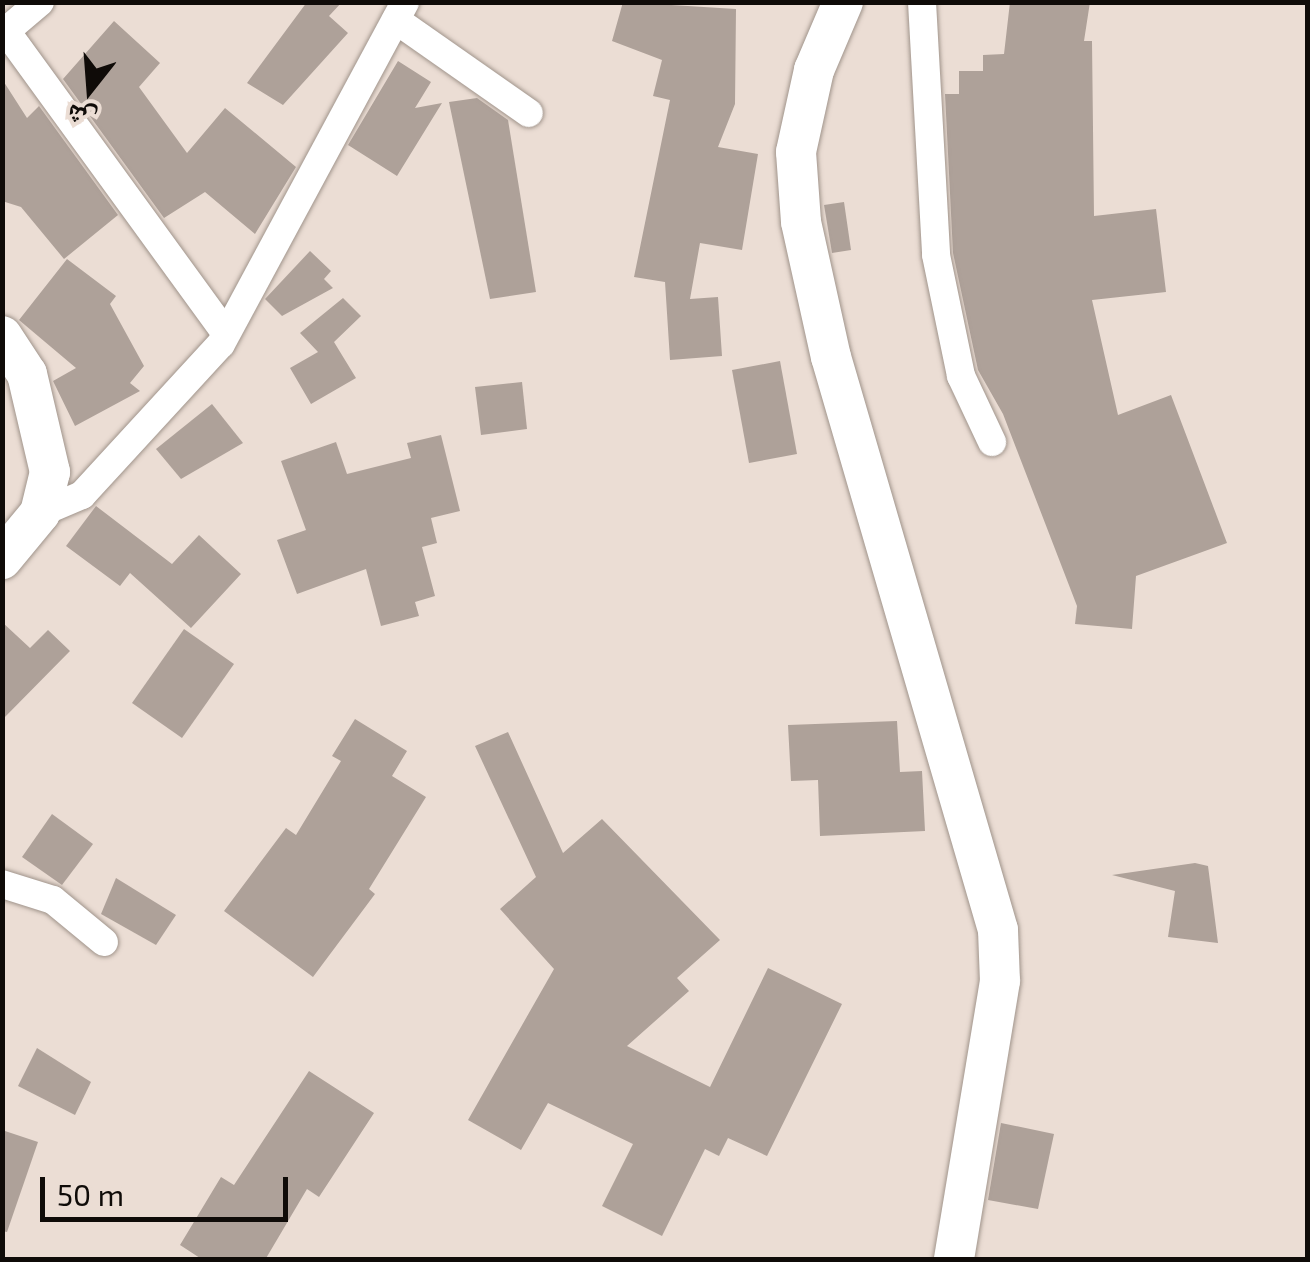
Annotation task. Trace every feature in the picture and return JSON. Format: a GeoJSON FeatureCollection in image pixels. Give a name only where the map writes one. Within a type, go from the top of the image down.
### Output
{"type":"FeatureCollection","features":[{"type":"Feature","properties":{"kind":"street"},"geometry":{"type":"LineString","coordinates":[[40,2],[6,31],[226,334]]}},
{"type":"Feature","properties":{"kind":"street"},"geometry":{"type":"LineString","coordinates":[[843,2],[814,70],[796,152],[801,222],[831,357],[998,930],[1000,981],[954,1260]]}},
{"type":"Feature","properties":{"kind":"street"},"geometry":{"type":"LineString","coordinates":[[922,2],[936,255],[961,376],[992,442]]}},
{"type":"Feature","properties":{"kind":"street"},"geometry":{"type":"LineString","coordinates":[[40,513],[82,494],[226,334],[400,12],[529,113]]}},
{"type":"Feature","properties":{"kind":"street"},"geometry":{"type":"LineString","coordinates":[[2,336],[27,374],[50,472],[40,513],[2,559]]}},
{"type":"Feature","properties":{"kind":"street"},"geometry":{"type":"LineString","coordinates":[[2,884],[53,900],[104,942]]}},
{"type":"Feature","properties":{"kind":"building"},"geometry":{"type":"Polygon","coordinates":[[[307,2],[342,2],[329,16],[348,33],[283,105],[247,83],[307,2]]]}},
{"type":"Feature","properties":{"kind":"building"},"geometry":{"type":"Polygon","coordinates":[[[623,2],[736,9],[735,104],[718,147],[758,154],[742,250],[700,243],[690,299],[718,297],[722,356],[670,360],[665,282],[634,277],[670,100],[653,96],[662,60],[612,41],[623,2]]]}},
{"type":"Feature","properties":{"kind":"building"},"geometry":{"type":"Polygon","coordinates":[[[1010,2],[1090,2],[1084,41],[1092,41],[1094,216],[1156,209],[1166,292],[1092,300],[1118,415],[1171,395],[1227,543],[1136,576],[1132,629],[1075,624],[1077,606],[1003,414],[978,370],[953,253],[945,94],[959,94],[959,71],[983,71],[983,55],[1004,54],[1010,2]]]}},
{"type":"Feature","properties":{"kind":"building"},"geometry":{"type":"Polygon","coordinates":[[[114,21],[160,63],[139,87],[187,153],[225,108],[296,167],[255,234],[205,192],[164,218],[63,79],[114,21]]]}},
{"type":"Feature","properties":{"kind":"building"},"geometry":{"type":"Polygon","coordinates":[[[398,61],[431,82],[415,108],[442,103],[397,176],[348,145],[398,61]]]}},
{"type":"Feature","properties":{"kind":"building"},"geometry":{"type":"Polygon","coordinates":[[[2,79],[27,118],[39,106],[118,215],[64,259],[21,207],[2,201],[2,79]]]}},
{"type":"Feature","properties":{"kind":"building"},"geometry":{"type":"Polygon","coordinates":[[[477,98],[508,120],[536,292],[490,299],[449,102],[477,98]]]}},
{"type":"Feature","properties":{"kind":"building"},"geometry":{"type":"Polygon","coordinates":[[[844,202],[851,250],[832,253],[824,205],[844,202]]]}},
{"type":"Feature","properties":{"kind":"building"},"geometry":{"type":"Polygon","coordinates":[[[310,251],[331,271],[324,279],[333,288],[282,316],[265,299],[310,251]]]}},
{"type":"Feature","properties":{"kind":"building"},"geometry":{"type":"Polygon","coordinates":[[[67,259],[116,296],[110,304],[144,366],[130,383],[140,391],[75,426],[53,381],[76,368],[19,320],[67,259]]]}},
{"type":"Feature","properties":{"kind":"building"},"geometry":{"type":"Polygon","coordinates":[[[343,298],[361,316],[334,342],[356,378],[311,404],[290,368],[318,352],[300,333],[343,298]]]}},
{"type":"Feature","properties":{"kind":"building"},"geometry":{"type":"Polygon","coordinates":[[[780,361],[797,454],[749,463],[732,370],[780,361]]]}},
{"type":"Feature","properties":{"kind":"building"},"geometry":{"type":"Polygon","coordinates":[[[522,382],[527,429],[481,435],[475,387],[522,382]]]}},
{"type":"Feature","properties":{"kind":"building"},"geometry":{"type":"Polygon","coordinates":[[[212,404],[243,443],[181,479],[156,449],[212,404]]]}},
{"type":"Feature","properties":{"kind":"building"},"geometry":{"type":"Polygon","coordinates":[[[441,435],[460,511],[431,518],[437,543],[422,547],[435,596],[415,602],[419,616],[381,626],[366,569],[297,594],[277,540],[306,530],[281,461],[336,442],[347,474],[411,458],[407,443],[441,435]]]}},
{"type":"Feature","properties":{"kind":"building"},"geometry":{"type":"Polygon","coordinates":[[[96,506],[172,564],[199,535],[241,574],[191,628],[130,573],[120,586],[66,546],[96,506]]]}},
{"type":"Feature","properties":{"kind":"building"},"geometry":{"type":"Polygon","coordinates":[[[2,622],[30,648],[48,630],[70,651],[2,720],[2,622]]]}},
{"type":"Feature","properties":{"kind":"building"},"geometry":{"type":"Polygon","coordinates":[[[184,629],[234,664],[182,738],[132,703],[184,629]]]}},
{"type":"Feature","properties":{"kind":"building"},"geometry":{"type":"Polygon","coordinates":[[[355,719],[407,751],[392,776],[426,797],[369,889],[375,894],[313,977],[224,911],[286,828],[296,835],[341,761],[332,756],[355,719]]]}},
{"type":"Feature","properties":{"kind":"building"},"geometry":{"type":"Polygon","coordinates":[[[897,721],[900,772],[922,771],[925,831],[820,836],[818,780],[791,781],[788,725],[897,721]]]}},
{"type":"Feature","properties":{"kind":"building"},"geometry":{"type":"Polygon","coordinates":[[[508,732],[563,853],[602,819],[720,940],[677,978],[689,991],[627,1046],[710,1087],[768,968],[842,1004],[767,1156],[728,1138],[719,1156],[705,1149],[662,1236],[602,1206],[633,1144],[548,1103],[521,1150],[468,1120],[554,969],[500,909],[536,877],[475,746],[508,732]]]}},
{"type":"Feature","properties":{"kind":"building"},"geometry":{"type":"Polygon","coordinates":[[[52,814],[93,844],[62,885],[22,857],[52,814]]]}},
{"type":"Feature","properties":{"kind":"building"},"geometry":{"type":"Polygon","coordinates":[[[1195,863],[1208,866],[1218,943],[1168,937],[1175,891],[1112,875],[1195,863]]]}},
{"type":"Feature","properties":{"kind":"building"},"geometry":{"type":"Polygon","coordinates":[[[116,878],[176,915],[156,945],[101,914],[116,878]]]}},
{"type":"Feature","properties":{"kind":"building"},"geometry":{"type":"Polygon","coordinates":[[[37,1048],[91,1082],[75,1115],[18,1086],[37,1048]]]}},
{"type":"Feature","properties":{"kind":"building"},"geometry":{"type":"Polygon","coordinates":[[[309,1071],[374,1113],[319,1197],[307,1189],[265,1260],[203,1260],[180,1245],[221,1177],[234,1185],[309,1071]]]}},
{"type":"Feature","properties":{"kind":"building"},"geometry":{"type":"Polygon","coordinates":[[[1001,1123],[1054,1134],[1038,1209],[988,1200],[1001,1123]]]}},
{"type":"Feature","properties":{"kind":"building"},"geometry":{"type":"Polygon","coordinates":[[[2,1130],[38,1142],[7,1232],[2,1231],[2,1130]]]}}]}
